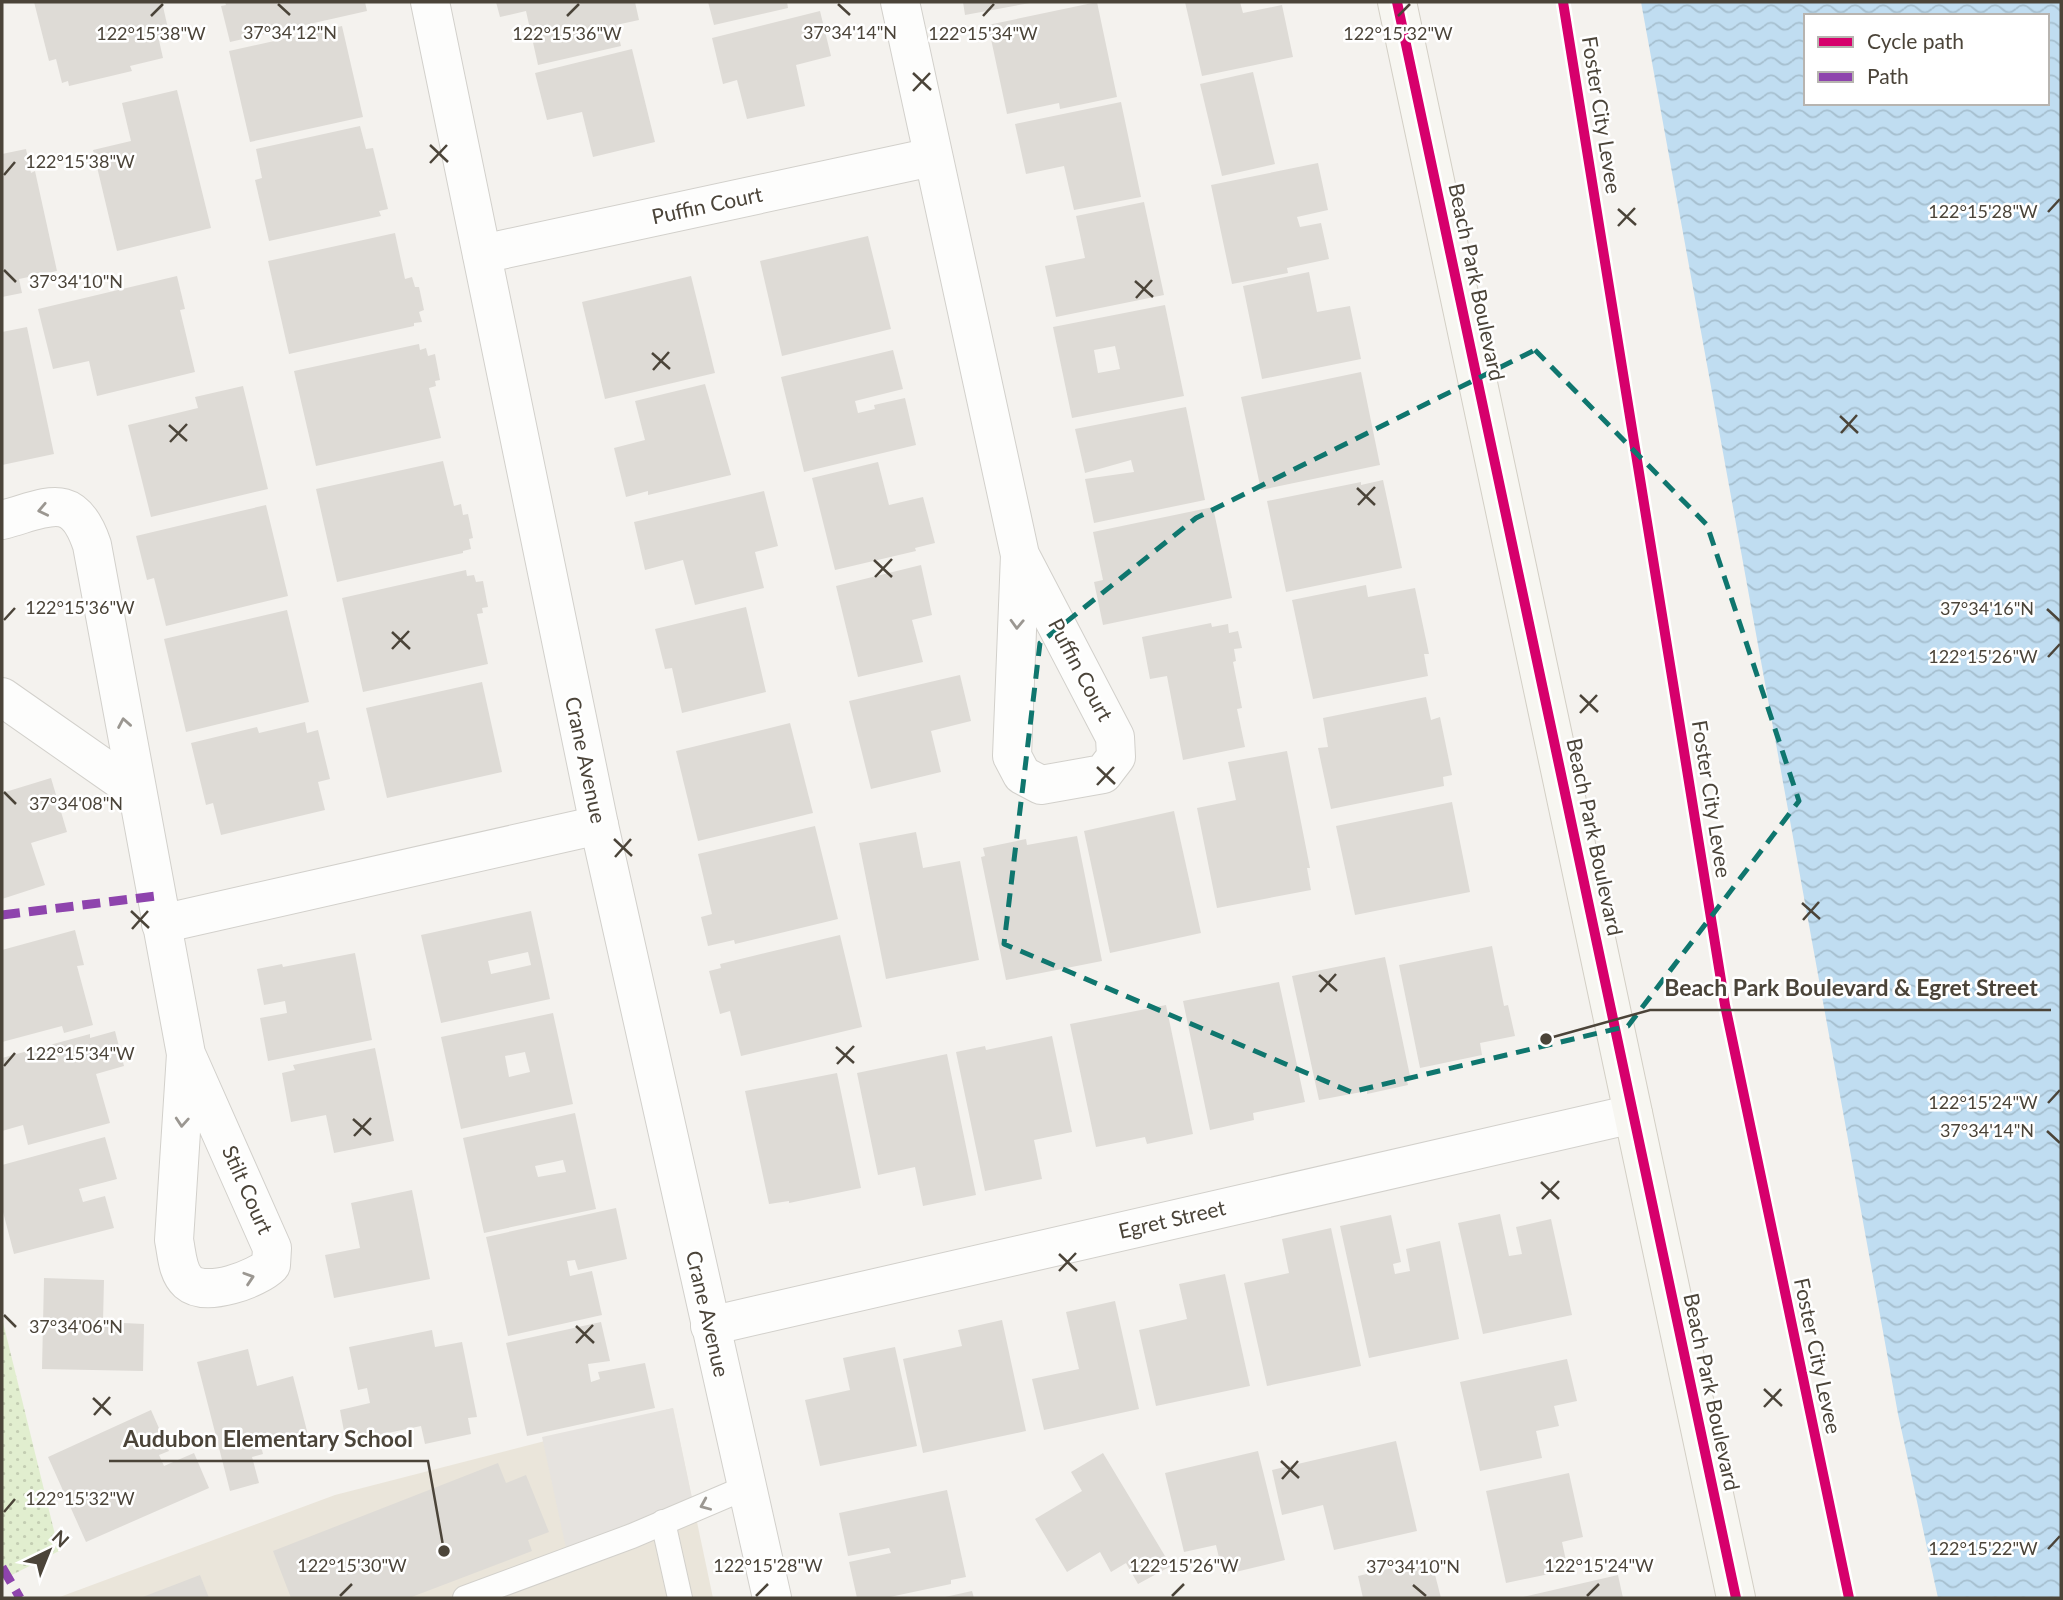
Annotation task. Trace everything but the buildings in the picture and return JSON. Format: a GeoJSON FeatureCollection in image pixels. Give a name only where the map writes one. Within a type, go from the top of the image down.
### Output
{"type":"FeatureCollection","features":[{"type":"Feature","properties":{"kind":"main road","name":"Beach Park Boulevard"},"geometry":{"type":"LineString","coordinates":[[1397,2],[1735,1598]]}},
{"type":"Feature","properties":{"kind":"street","name":"Crane Avenue"},"geometry":{"type":"LineString","coordinates":[[430,2],[599,825],[772,1598]]}},
{"type":"Feature","properties":{"kind":"street","name":"Puffin Court"},"geometry":{"type":"LineString","coordinates":[[900,2],[1020,555],[1012,756],[1022,775],[1041,785],[1103,774],[1116,757],[1115,737],[1020,555]]}},
{"type":"Feature","properties":{"kind":"street","name":"Puffin Court"},"geometry":{"type":"LineString","coordinates":[[482,254],[932,157]]}},
{"type":"Feature","properties":{"kind":"street","name":"Stilt Court"},"geometry":{"type":"LineString","coordinates":[[2,520],[59,506],[75,512],[85,526],[92,545],[135,790],[186,1054],[272,1248],[271,1265],[262,1273],[213,1289],[200,1288],[188,1282],[179,1267],[174,1240],[186,1054]]}},
{"type":"Feature","properties":{"kind":"street"},"geometry":{"type":"LineString","coordinates":[[2,697],[135,790]]}},
{"type":"Feature","properties":{"kind":"street"},"geometry":{"type":"LineString","coordinates":[[161,924],[599,825]]}},
{"type":"Feature","properties":{"kind":"street","name":"Egret Street"},"geometry":{"type":"LineString","coordinates":[[710,1326],[1633,1114]]}},
{"type":"Feature","properties":{"kind":"lane"},"geometry":{"type":"LineString","coordinates":[[465,1598],[632,1536],[747,1487]]}},
{"type":"Feature","properties":{"kind":"lane"},"geometry":{"type":"LineString","coordinates":[[663,1522],[680,1598]]}},
{"type":"Feature","properties":{"kind":"highlighted area"},"geometry":{"type":"Polygon","coordinates":[[[1535,350],[1707,525],[1799,801],[1628,1026],[1351,1092],[1004,944],[1040,643],[1196,518],[1535,350]]]}},
{"type":"Feature","properties":{"kind":"shaded area"},"geometry":{"type":"Polygon","coordinates":[[[673,1408],[713,1598],[57,1598],[335,1495],[673,1408]]]}},
{"type":"Feature","properties":{"kind":"shaded area"},"geometry":{"type":"Polygon","coordinates":[[[673,1408],[693,1503],[566,1548],[542,1437],[673,1408]]]}},
{"type":"Feature","properties":{"kind":"green space"},"geometry":{"type":"Polygon","coordinates":[[[2,1318],[59,1551],[2,1580],[2,1318]]]}},
{"type":"Feature","properties":{"kind":"water"},"geometry":{"type":"Polygon","coordinates":[[[1641,2],[2061,2],[2061,1598],[1938,1598],[1898,1414],[1641,2]]]}},
{"type":"Feature","properties":{"kind":"marked path"},"geometry":{"type":"LineString","coordinates":[[2,915],[156,896]]}},
{"type":"Feature","properties":{"kind":"marked path"},"geometry":{"type":"LineString","coordinates":[[2,1567],[20,1598]]}},
{"type":"Feature","properties":{"kind":"cycle path"},"geometry":{"type":"LineString","coordinates":[[1397,2],[1736,1598]]}},
{"type":"Feature","properties":{"kind":"cycle path","name":"Foster City Levee"},"geometry":{"type":"LineString","coordinates":[[1563,2],[1725,1005],[1849,1598]]}},
{"type":"Feature","properties":{"kind":"place","name":"Beach Park Boulevard & Egret Street"},"geometry":{"type":"Point","coordinates":[1546,1039]}},
{"type":"Feature","properties":{"kind":"place","name":"Audubon Elementary School"},"geometry":{"type":"Point","coordinates":[444,1551]}}]}
